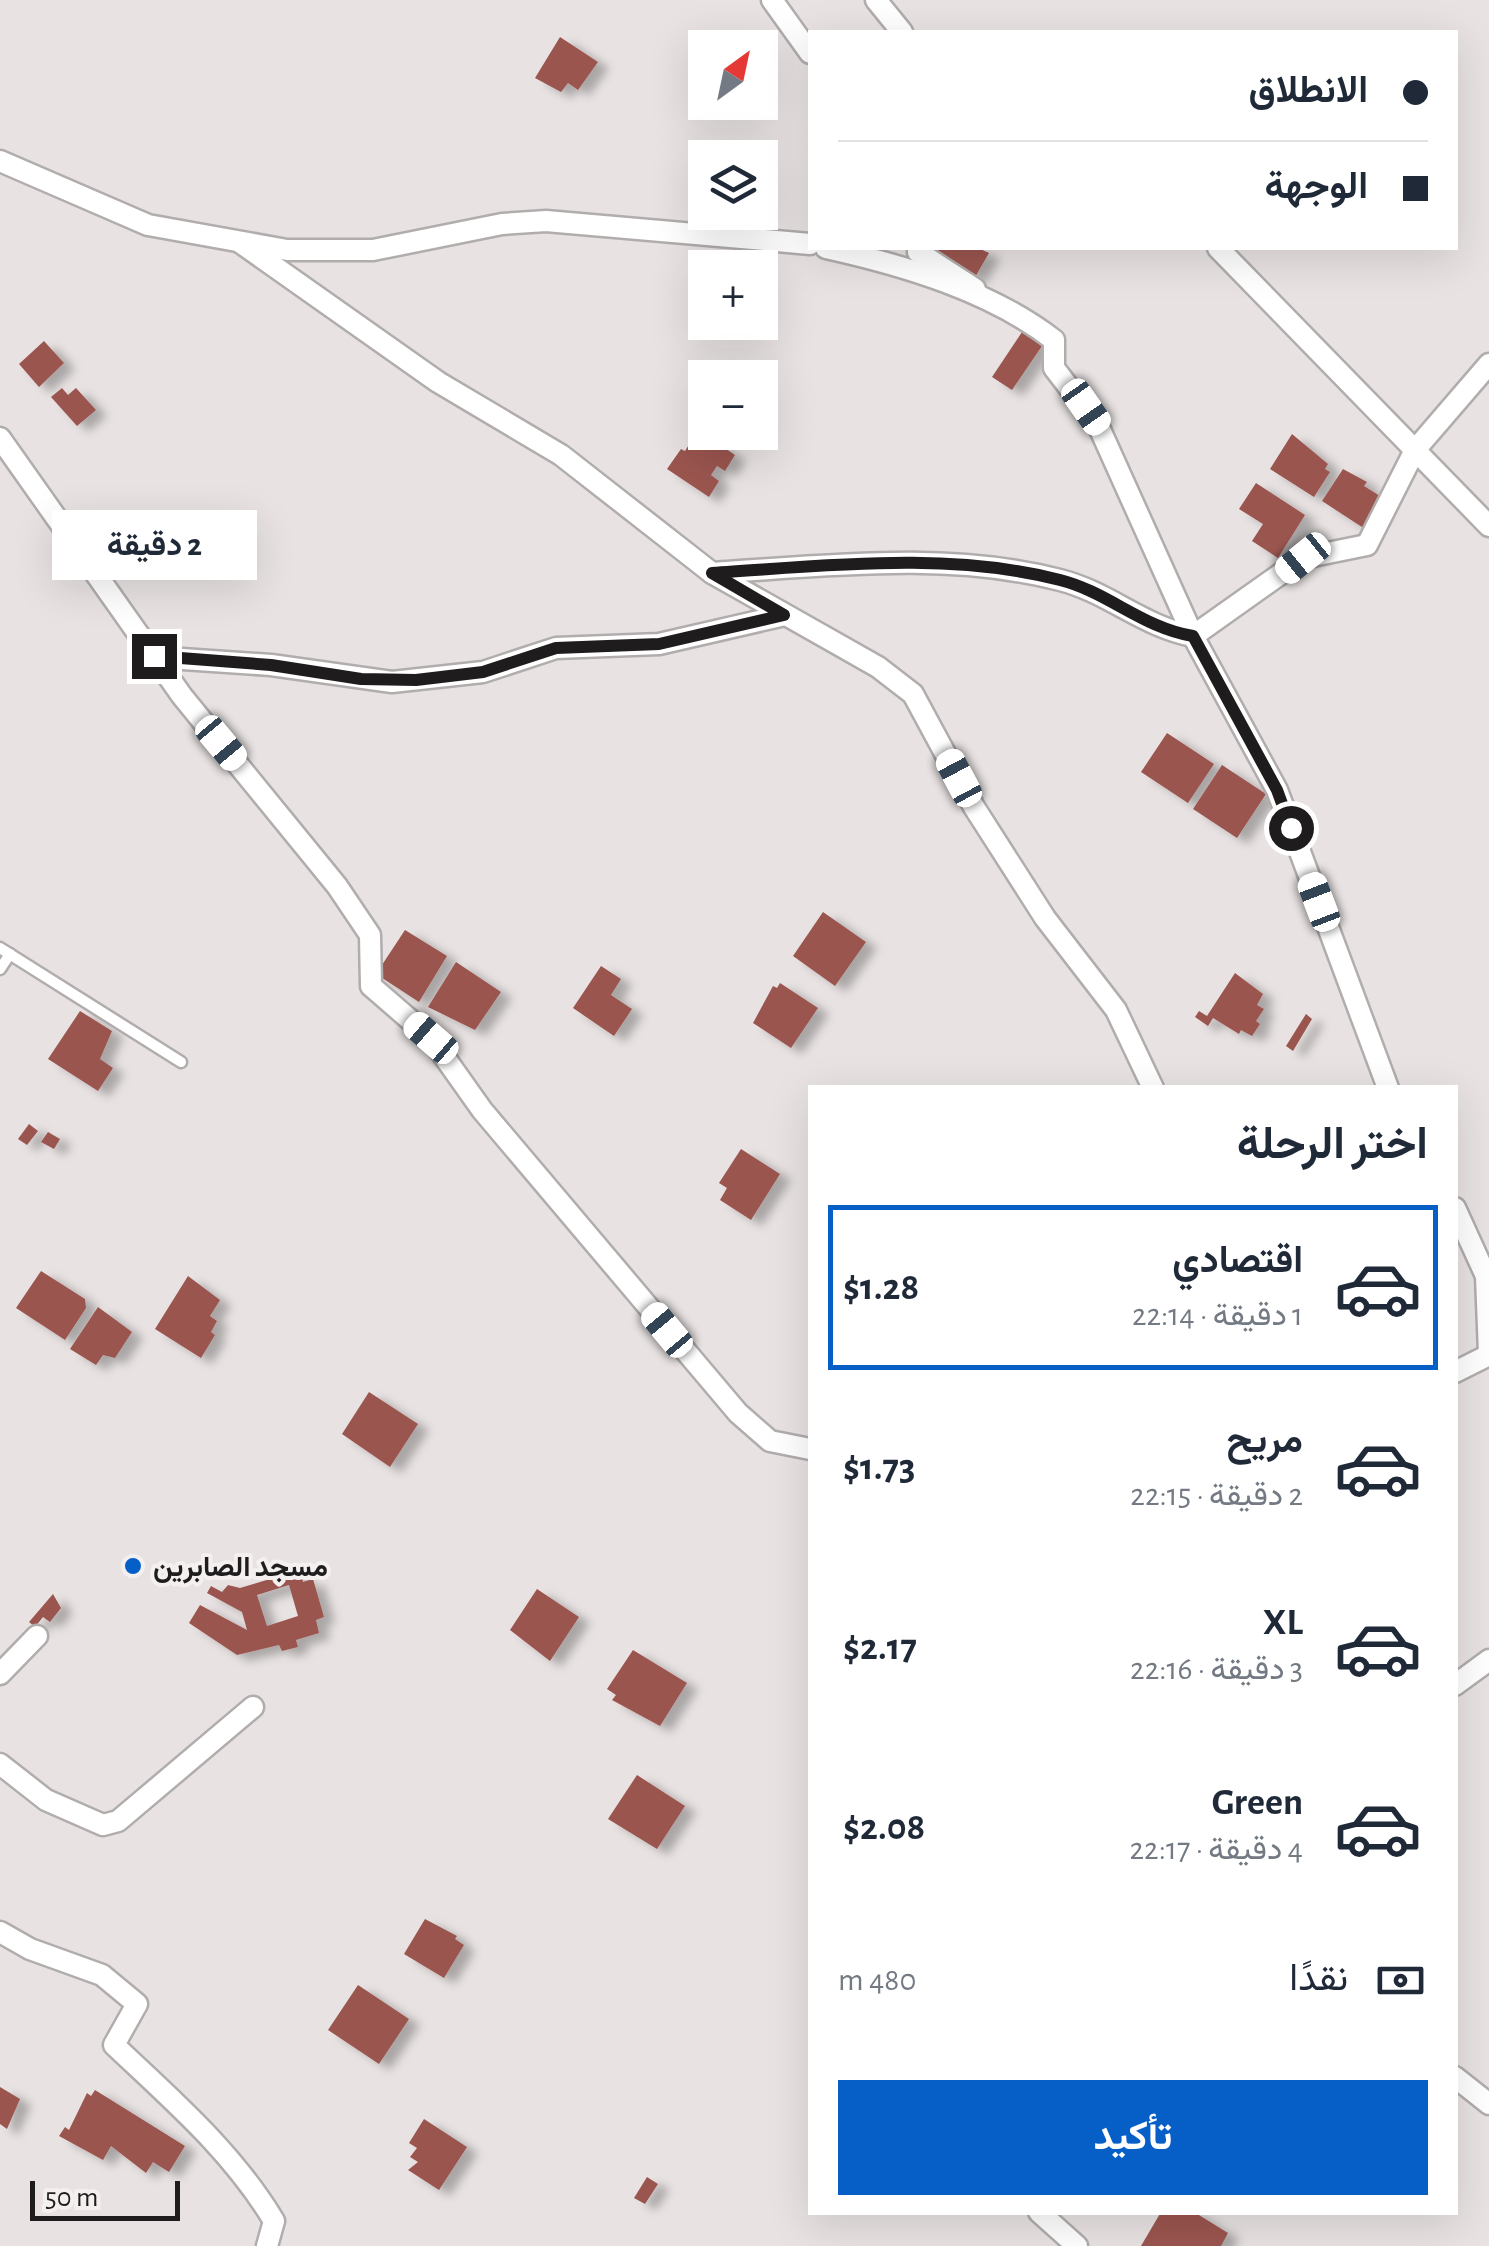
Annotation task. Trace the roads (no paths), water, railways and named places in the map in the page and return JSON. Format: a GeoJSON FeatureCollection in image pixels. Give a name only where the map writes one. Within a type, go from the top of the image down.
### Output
{"type":"FeatureCollection","features":[{"type":"Feature","properties":{"kind":"street"},"geometry":{"type":"LineString","coordinates":[[772,0],[808,50]]}},
{"type":"Feature","properties":{"kind":"street"},"geometry":{"type":"LineString","coordinates":[[876,0],[900,30]]}},
{"type":"Feature","properties":{"kind":"street"},"geometry":{"type":"LineString","coordinates":[[0,161],[148,225],[287,250],[358,252],[423,243],[502,224],[546,221],[808,244]]}},
{"type":"Feature","properties":{"kind":"street"},"geometry":{"type":"LineString","coordinates":[[241,243],[438,382],[561,454],[712,573],[895,677],[913,694],[974,808],[1045,918],[1116,1010],[1151,1085]]}},
{"type":"Feature","properties":{"kind":"street"},"geometry":{"type":"LineString","coordinates":[[832,250],[988,301],[1022,315],[1054,340],[1054,368],[1098,425],[1193,636],[1277,790],[1387,1085]]}},
{"type":"Feature","properties":{"kind":"street"},"geometry":{"type":"LineString","coordinates":[[919,250],[988,301]]}},
{"type":"Feature","properties":{"kind":"street"},"geometry":{"type":"LineString","coordinates":[[1220,250],[1489,526]]}},
{"type":"Feature","properties":{"kind":"street"},"geometry":{"type":"LineString","coordinates":[[712,573],[843,562],[1026,573],[1064,581],[1160,630],[1193,636],[1303,558],[1367,545],[1414,450],[1489,364]]}},
{"type":"Feature","properties":{"kind":"street"},"geometry":{"type":"LineString","coordinates":[[0,438],[154,656],[337,886],[370,935],[371,986],[431,1038],[482,1110],[738,1412],[770,1441],[808,1449]]}},
{"type":"Feature","properties":{"kind":"street"},"geometry":{"type":"LineString","coordinates":[[154,656],[271,665],[392,682],[424,680],[483,672],[556,648],[659,644],[784,615]]}},
{"type":"Feature","properties":{"kind":"street"},"geometry":{"type":"LineString","coordinates":[[1458,1216],[1486,1276],[1489,1354],[1458,1370]]}},
{"type":"Feature","properties":{"kind":"street"},"geometry":{"type":"LineString","coordinates":[[0,1674],[37,1636]]}},
{"type":"Feature","properties":{"kind":"street"},"geometry":{"type":"LineString","coordinates":[[1458,1683],[1489,1660]]}},
{"type":"Feature","properties":{"kind":"street"},"geometry":{"type":"LineString","coordinates":[[0,1764],[46,1800],[103,1825],[118,1821],[253,1708]]}},
{"type":"Feature","properties":{"kind":"street"},"geometry":{"type":"LineString","coordinates":[[0,1932],[30,1949],[102,1975],[137,2004],[114,2045],[223,2148],[274,2221],[267,2246]]}},
{"type":"Feature","properties":{"kind":"street"},"geometry":{"type":"LineString","coordinates":[[1458,2078],[1489,2104]]}},
{"type":"Feature","properties":{"kind":"street"},"geometry":{"type":"LineString","coordinates":[[1042,2215],[1077,2246]]}},
{"type":"Feature","properties":{"kind":"lane"},"geometry":{"type":"LineString","coordinates":[[0,969],[5,951],[181,1062]]}},
{"type":"Feature","properties":{"kind":"place","name":"مسجد الصابرين"},"geometry":{"type":"Point","coordinates":[133,1566]}}]}
